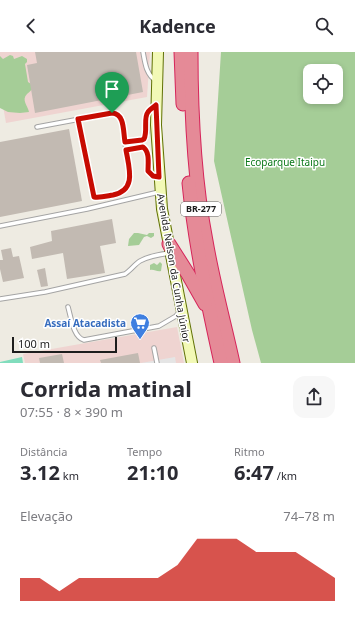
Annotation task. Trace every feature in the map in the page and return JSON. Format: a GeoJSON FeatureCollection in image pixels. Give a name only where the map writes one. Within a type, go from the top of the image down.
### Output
{"type":"FeatureCollection","features":[{"type":"Feature","properties":{"kind":"highway","name":"BR-277"},"geometry":{"type":"LineString","coordinates":[[181,52],[185,138],[192,211],[211,317],[230,361]]}},
{"type":"Feature","properties":{"kind":"highway","name":"BR-277"},"geometry":{"type":"LineString","coordinates":[[191,52],[192,104],[198,189],[205,240],[230,361]]}},
{"type":"Feature","properties":{"kind":"highway"},"geometry":{"type":"LineString","coordinates":[[170,248],[188,274],[211,317]]}},
{"type":"Feature","properties":{"kind":"street","name":"Avenida Nelson da Cunha Júnior"},"geometry":{"type":"LineString","coordinates":[[158,52],[156,105],[160,192],[192,363]]}},
{"type":"Feature","properties":{"kind":"lane"},"geometry":{"type":"LineString","coordinates":[[143,52],[148,72],[151,78],[157,82]]}},
{"type":"Feature","properties":{"kind":"lane"},"geometry":{"type":"LineString","coordinates":[[125,142],[144,139],[147,132],[146,116],[148,112],[156,105]]}},
{"type":"Feature","properties":{"kind":"lane"},"geometry":{"type":"LineString","coordinates":[[37,127],[78,119],[112,113],[117,113],[122,122],[130,178],[129,184],[125,190],[119,194],[94,197],[78,119]]}},
{"type":"Feature","properties":{"kind":"lane"},"geometry":{"type":"LineString","coordinates":[[142,140],[143,147],[146,149],[147,154],[148,171],[153,176],[159,177]]}},
{"type":"Feature","properties":{"kind":"lane"},"geometry":{"type":"LineString","coordinates":[[126,150],[143,147]]}},
{"type":"Feature","properties":{"kind":"lane"},"geometry":{"type":"LineString","coordinates":[[0,226],[87,209],[160,192]]}},
{"type":"Feature","properties":{"kind":"lane"},"geometry":{"type":"LineString","coordinates":[[0,299],[45,292],[125,274],[140,261],[163,254],[170,248]]}},
{"type":"Feature","properties":{"kind":"lane"},"geometry":{"type":"LineString","coordinates":[[68,307],[78,336],[84,340],[159,326],[176,316],[181,310]]}},
{"type":"Feature","properties":{"kind":"lane"},"geometry":{"type":"LineString","coordinates":[[154,348],[157,363]]}},
{"type":"Feature","properties":{"kind":"shaded area"},"geometry":{"type":"Polygon","coordinates":[[[0,52],[150,52],[147,97],[6,123],[0,89],[0,52]]]}},
{"type":"Feature","properties":{"kind":"shaded area","name":"Assaí Atacadista"},"geometry":{"type":"Polygon","coordinates":[[[177,327],[184,363],[25,363],[23,354],[177,327]]]}},
{"type":"Feature","properties":{"kind":"shaded area"},"geometry":{"type":"Polygon","coordinates":[[[175,357],[176,363],[141,363],[175,357]]]}},
{"type":"Feature","properties":{"kind":"green space","name":"Ecoparque Itaipu"},"geometry":{"type":"Polygon","coordinates":[[[221,52],[355,52],[355,363],[261,363],[252,330],[214,161],[221,52]]]}},
{"type":"Feature","properties":{"kind":"green space"},"geometry":{"type":"Polygon","coordinates":[[[10,55],[13,56],[14,59],[22,56],[27,59],[25,64],[28,82],[31,84],[32,89],[25,96],[25,103],[29,112],[8,112],[0,108],[0,56],[3,59],[10,55]]]}},
{"type":"Feature","properties":{"kind":"green space"},"geometry":{"type":"Polygon","coordinates":[[[134,233],[147,235],[149,233],[154,233],[154,236],[151,238],[147,236],[144,237],[139,245],[128,246],[129,239],[134,233]]]}},
{"type":"Feature","properties":{"kind":"green space"},"geometry":{"type":"Polygon","coordinates":[[[160,262],[162,264],[161,271],[150,270],[150,265],[154,263],[157,265],[160,262]]]}},
{"type":"Feature","properties":{"kind":"green space"},"geometry":{"type":"Polygon","coordinates":[[[22,357],[23,363],[0,363],[0,362],[22,357]]]}},
{"type":"Feature","properties":{"kind":"building"},"geometry":{"type":"Polygon","coordinates":[[[35,52],[136,52],[143,92],[35,113],[27,65],[37,63],[35,52]]]}},
{"type":"Feature","properties":{"kind":"building"},"geometry":{"type":"Polygon","coordinates":[[[69,129],[82,201],[0,217],[0,142],[69,129]]]}},
{"type":"Feature","properties":{"kind":"building"},"geometry":{"type":"Polygon","coordinates":[[[112,219],[116,243],[100,246],[105,273],[67,279],[63,253],[32,259],[30,247],[52,241],[51,231],[112,219]]]}},
{"type":"Feature","properties":{"kind":"building"},"geometry":{"type":"Polygon","coordinates":[[[11,248],[13,257],[19,256],[24,278],[3,282],[0,269],[0,260],[3,260],[1,250],[11,248]]]}},
{"type":"Feature","properties":{"kind":"building"},"geometry":{"type":"Polygon","coordinates":[[[45,268],[48,286],[41,287],[37,270],[45,268]]]}},
{"type":"Feature","properties":{"kind":"building"},"geometry":{"type":"Polygon","coordinates":[[[138,353],[140,363],[101,363],[100,360],[138,353]]]}},
{"type":"Feature","properties":{"kind":"building"},"geometry":{"type":"Polygon","coordinates":[[[62,354],[64,363],[40,363],[39,358],[62,354]]]}},
{"type":"Feature","properties":{"kind":"place","name":"Assaí Atacadista"},"geometry":{"type":"Point","coordinates":[140,340]}},
{"type":"Feature","properties":{"kind":"route"},"geometry":{"type":"LineString","coordinates":[[156,105],[159,177],[153,176],[148,171],[146,149],[143,147],[126,150],[130,178],[129,184],[125,190],[119,194],[94,197],[78,119],[112,113],[117,113],[120,116],[125,142],[142,140],[146,136],[147,132],[146,116],[148,112],[156,105]]}}]}
